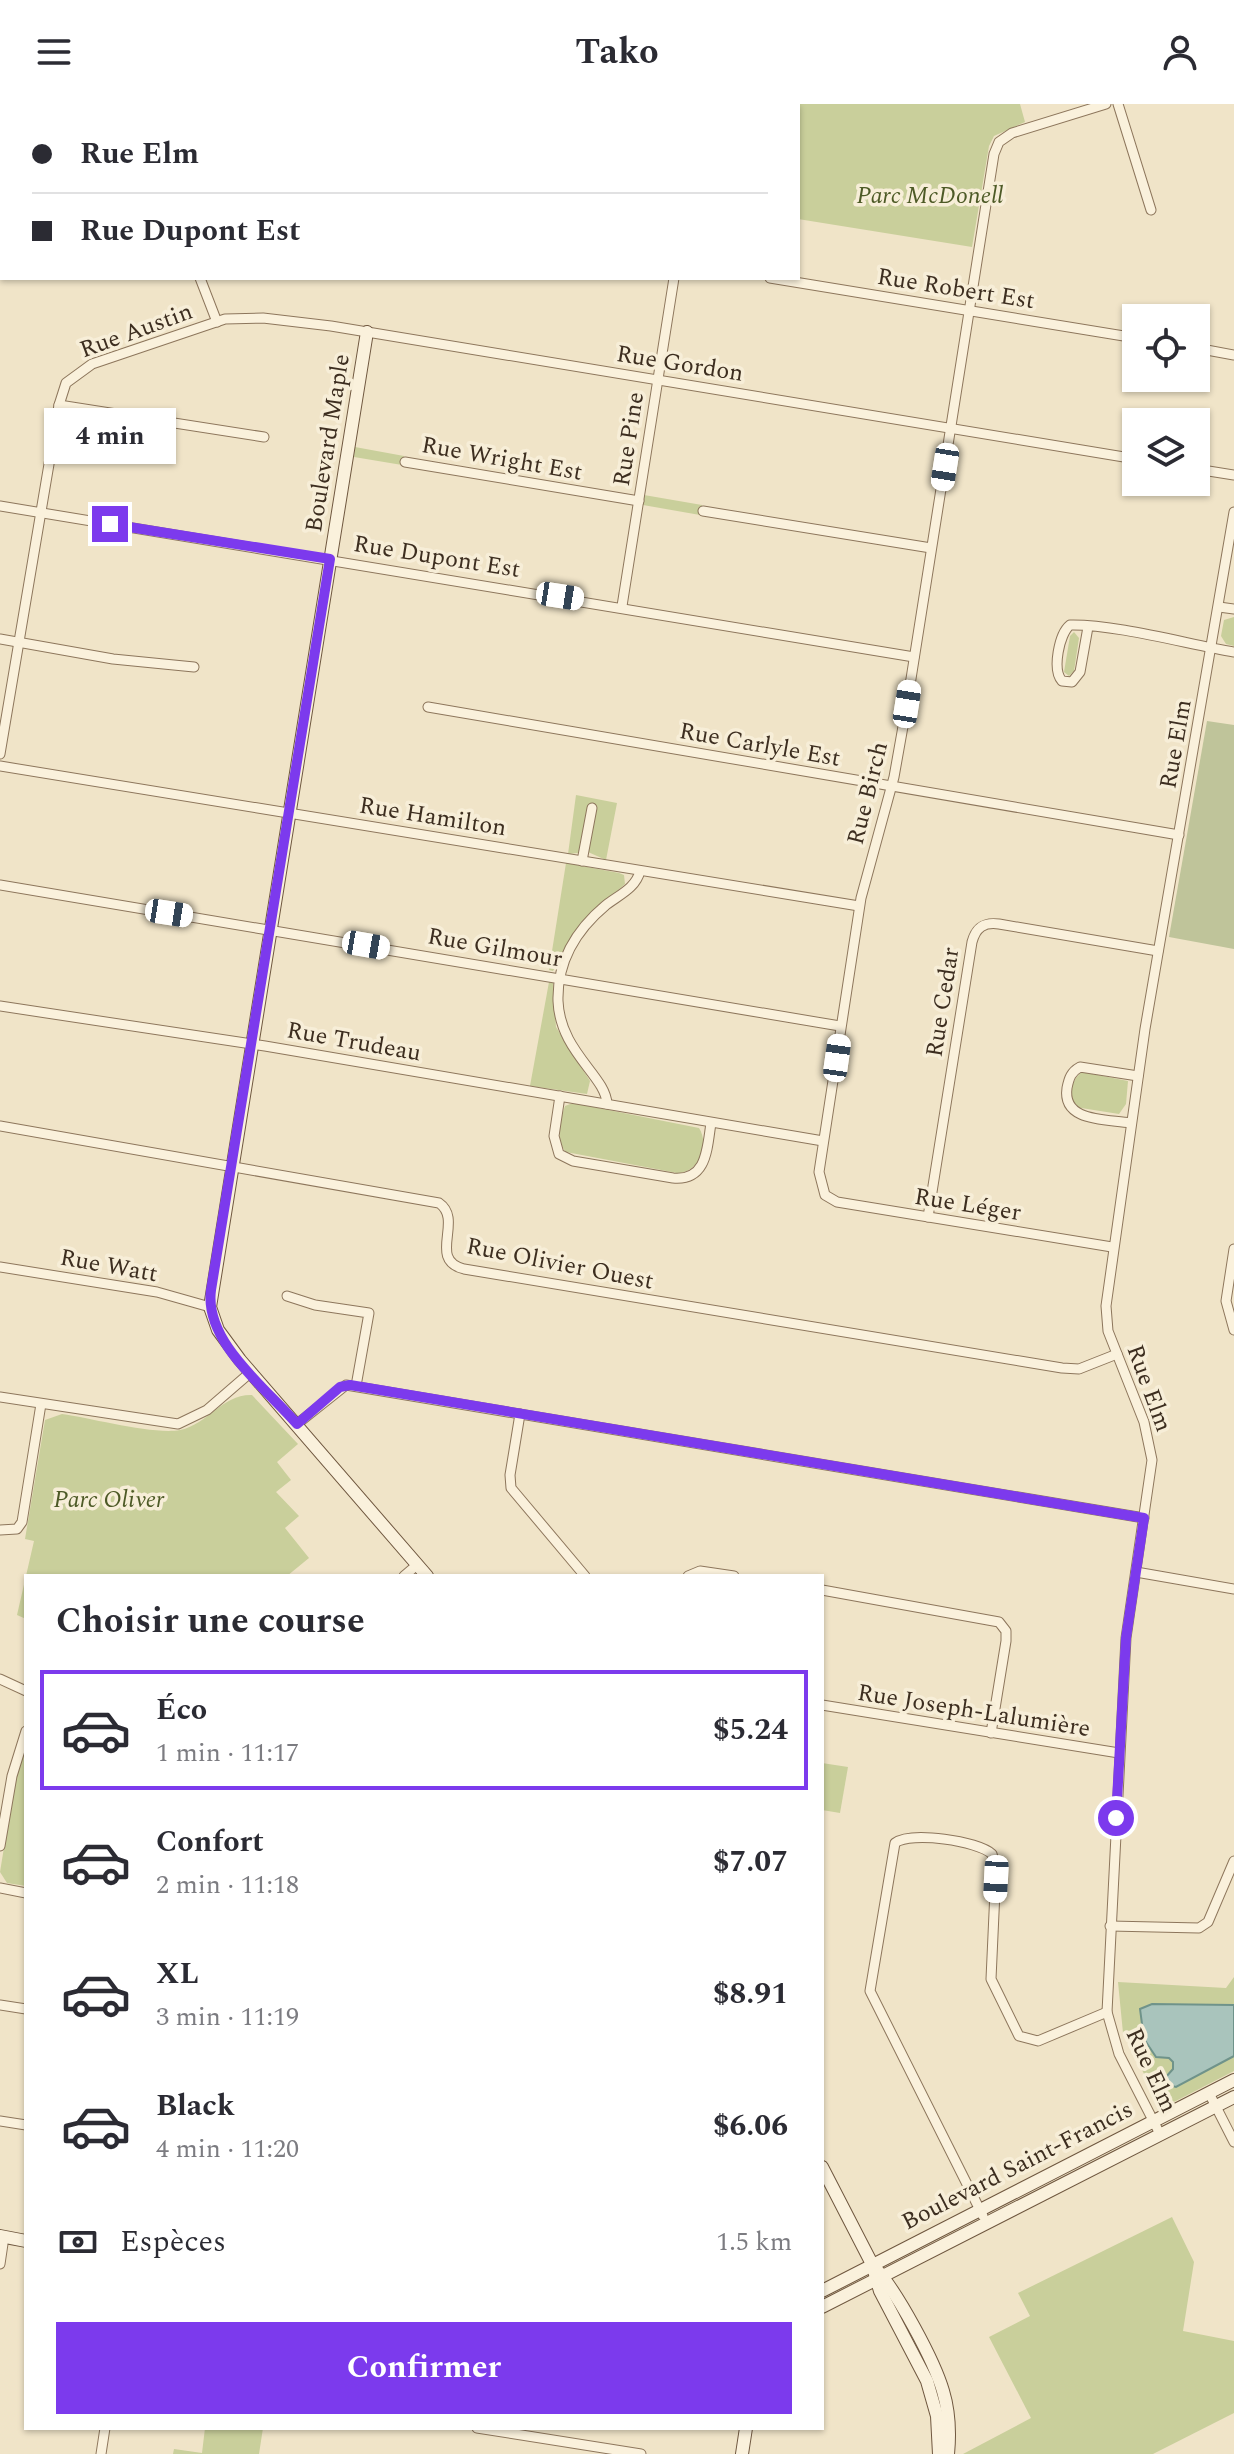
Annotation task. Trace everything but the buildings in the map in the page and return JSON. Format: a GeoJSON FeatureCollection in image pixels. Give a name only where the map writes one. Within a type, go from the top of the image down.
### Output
{"type":"FeatureCollection","features":[{"type":"Feature","properties":{"kind":"street","name":"Rue Birch"},"geometry":{"type":"LineString","coordinates":[[822,1190],[819,1172],[823,1141],[859,906],[891,787],[994,154],[999,142],[1012,133],[1106,104]]}},
{"type":"Feature","properties":{"kind":"street"},"geometry":{"type":"LineString","coordinates":[[1118,104],[1151,210]]}},
{"type":"Feature","properties":{"kind":"street"},"geometry":{"type":"LineString","coordinates":[[201,280],[217,322]]}},
{"type":"Feature","properties":{"kind":"street","name":"Rue Pine"},"geometry":{"type":"LineString","coordinates":[[622,606],[674,280]]}},
{"type":"Feature","properties":{"kind":"street","name":"Rue Robert Est"},"geometry":{"type":"LineString","coordinates":[[782,280],[1122,336]]}},
{"type":"Feature","properties":{"kind":"street","name":"Rue Gordon"},"geometry":{"type":"LineString","coordinates":[[217,322],[232,317],[263,318],[367,332],[1122,457]]}},
{"type":"Feature","properties":{"kind":"street","name":"Rue Austin"},"geometry":{"type":"LineString","coordinates":[[0,754],[59,405],[66,383],[86,367],[217,322]]}},
{"type":"Feature","properties":{"kind":"street","name":"Boulevard Maple"},"geometry":{"type":"LineString","coordinates":[[210,1307],[367,332]]}},
{"type":"Feature","properties":{"kind":"street"},"geometry":{"type":"LineString","coordinates":[[1210,351],[1234,355]]}},
{"type":"Feature","properties":{"kind":"street"},"geometry":{"type":"LineString","coordinates":[[59,405],[264,437]]}},
{"type":"Feature","properties":{"kind":"street","name":"Rue Wright Est"},"geometry":{"type":"LineString","coordinates":[[405,462],[639,501]]}},
{"type":"Feature","properties":{"kind":"street"},"geometry":{"type":"LineString","coordinates":[[1210,471],[1234,475]]}},
{"type":"Feature","properties":{"kind":"street","name":"Rue Dupont Est"},"geometry":{"type":"LineString","coordinates":[[0,506],[622,606],[914,657]]}},
{"type":"Feature","properties":{"kind":"street"},"geometry":{"type":"LineString","coordinates":[[703,511],[931,548]]}},
{"type":"Feature","properties":{"kind":"street","name":"Rue Elm"},"geometry":{"type":"LineString","coordinates":[[1160,2134],[1119,2054],[1107,2012],[1126,1638],[1151,1469],[1150,1442],[1106,1315],[1112,1247],[1130,1123],[1234,512]]}},
{"type":"Feature","properties":{"kind":"street"},"geometry":{"type":"LineString","coordinates":[[1219,607],[1234,609]]}},
{"type":"Feature","properties":{"kind":"street"},"geometry":{"type":"LineString","coordinates":[[1088,627],[1079,676],[1072,682],[1062,681],[1057,669],[1065,629],[1073,625],[1088,627],[1234,652]]}},
{"type":"Feature","properties":{"kind":"street"},"geometry":{"type":"LineString","coordinates":[[0,639],[140,663],[194,667]]}},
{"type":"Feature","properties":{"kind":"street","name":"Rue Carlyle Est"},"geometry":{"type":"LineString","coordinates":[[428,707],[1179,835]]}},
{"type":"Feature","properties":{"kind":"street","name":"Rue Hamilton"},"geometry":{"type":"LineString","coordinates":[[0,766],[859,906]]}},
{"type":"Feature","properties":{"kind":"street"},"geometry":{"type":"LineString","coordinates":[[582,861],[592,808]]}},
{"type":"Feature","properties":{"kind":"street"},"geometry":{"type":"LineString","coordinates":[[607,1104],[604,1092],[571,1048],[561,1028],[559,978],[570,948],[585,924],[635,883],[640,871]]}},
{"type":"Feature","properties":{"kind":"street","name":"Rue Gilmour"},"geometry":{"type":"LineString","coordinates":[[0,885],[840,1026]]}},
{"type":"Feature","properties":{"kind":"street","name":"Rue Cedar"},"geometry":{"type":"LineString","coordinates":[[928,1217],[972,942],[979,928],[987,923],[999,924],[1158,951]]}},
{"type":"Feature","properties":{"kind":"street","name":"Rue Trudeau"},"geometry":{"type":"LineString","coordinates":[[0,1006],[823,1141]]}},
{"type":"Feature","properties":{"kind":"street"},"geometry":{"type":"LineString","coordinates":[[1130,1123],[1074,1112],[1067,1104],[1066,1094],[1070,1075],[1080,1067],[1138,1076]]}},
{"type":"Feature","properties":{"kind":"street"},"geometry":{"type":"LineString","coordinates":[[560,1096],[554,1141],[559,1154],[573,1161],[673,1178],[690,1177],[699,1171],[704,1161],[711,1123]]}},
{"type":"Feature","properties":{"kind":"street","name":"Rue Olivier Ouest"},"geometry":{"type":"LineString","coordinates":[[0,1126],[439,1203],[449,1219],[447,1257],[453,1265],[464,1269],[1062,1368],[1079,1369],[1117,1354]]}},
{"type":"Feature","properties":{"kind":"street","name":"Rue Léger"},"geometry":{"type":"LineString","coordinates":[[822,1190],[837,1202],[1112,1247]]}},
{"type":"Feature","properties":{"kind":"street"},"geometry":{"type":"LineString","coordinates":[[1234,1249],[1226,1308],[1234,1330]]}},
{"type":"Feature","properties":{"kind":"street","name":"Rue Watt"},"geometry":{"type":"LineString","coordinates":[[0,1267],[157,1292],[210,1307]]}},
{"type":"Feature","properties":{"kind":"street"},"geometry":{"type":"LineString","coordinates":[[287,1296],[315,1305],[369,1313],[356,1386]]}},
{"type":"Feature","properties":{"kind":"street"},"geometry":{"type":"LineString","coordinates":[[210,1307],[222,1337],[425,1574]]}},
{"type":"Feature","properties":{"kind":"street"},"geometry":{"type":"LineString","coordinates":[[0,1397],[165,1424],[183,1424],[207,1410],[251,1372]]}},
{"type":"Feature","properties":{"kind":"street"},"geometry":{"type":"LineString","coordinates":[[297,1424],[340,1387],[356,1386],[1144,1518]]}},
{"type":"Feature","properties":{"kind":"street"},"geometry":{"type":"LineString","coordinates":[[0,1530],[17,1529],[23,1517],[41,1404]]}},
{"type":"Feature","properties":{"kind":"street"},"geometry":{"type":"LineString","coordinates":[[520,1414],[510,1475],[511,1488],[583,1574]]}},
{"type":"Feature","properties":{"kind":"street"},"geometry":{"type":"LineString","coordinates":[[406,1574],[417,1565]]}},
{"type":"Feature","properties":{"kind":"street"},"geometry":{"type":"LineString","coordinates":[[693,1574],[700,1571],[720,1574]]}},
{"type":"Feature","properties":{"kind":"street"},"geometry":{"type":"LineString","coordinates":[[1136,1572],[1234,1589]]}},
{"type":"Feature","properties":{"kind":"street"},"geometry":{"type":"LineString","coordinates":[[824,1590],[999,1622],[1006,1631],[1006,1641],[991,1733]]}},
{"type":"Feature","properties":{"kind":"street"},"geometry":{"type":"LineString","coordinates":[[0,1679],[24,1690]]}},
{"type":"Feature","properties":{"kind":"street","name":"Rue Joseph-Lalumière"},"geometry":{"type":"LineString","coordinates":[[824,1705],[1119,1753]]}},
{"type":"Feature","properties":{"kind":"street"},"geometry":{"type":"LineString","coordinates":[[0,1846],[12,1776],[24,1737]]}},
{"type":"Feature","properties":{"kind":"street"},"geometry":{"type":"LineString","coordinates":[[986,2222],[870,1991],[895,1843],[908,1836],[918,1836],[980,1847],[992,1854],[996,1869],[991,1979],[1019,2036],[1038,2041],[1107,2012]]}},
{"type":"Feature","properties":{"kind":"street"},"geometry":{"type":"LineString","coordinates":[[1110,1926],[1193,1930],[1203,1927],[1234,1861]]}},
{"type":"Feature","properties":{"kind":"street"},"geometry":{"type":"LineString","coordinates":[[0,1888],[24,1893]]}},
{"type":"Feature","properties":{"kind":"street"},"geometry":{"type":"LineString","coordinates":[[0,2005],[24,2009]]}},
{"type":"Feature","properties":{"kind":"street","name":"Boulevard Saint-Francis"},"geometry":{"type":"LineString","coordinates":[[824,2290],[1234,2080]]}},
{"type":"Feature","properties":{"kind":"street"},"geometry":{"type":"LineString","coordinates":[[1209,2093],[1234,2142]]}},
{"type":"Feature","properties":{"kind":"street","name":"Boulevard Saint-Francis"},"geometry":{"type":"LineString","coordinates":[[824,2306],[1234,2097]]}},
{"type":"Feature","properties":{"kind":"street"},"geometry":{"type":"LineString","coordinates":[[0,2121],[24,2125]]}},
{"type":"Feature","properties":{"kind":"street"},"geometry":{"type":"LineString","coordinates":[[824,2171],[941,2386],[947,2417],[948,2454]]}},
{"type":"Feature","properties":{"kind":"street"},"geometry":{"type":"LineString","coordinates":[[0,2264],[2,2237],[24,2241]]}},
{"type":"Feature","properties":{"kind":"street"},"geometry":{"type":"LineString","coordinates":[[879,2277],[929,2386],[937,2416],[939,2454]]}},
{"type":"Feature","properties":{"kind":"street"},"geometry":{"type":"LineString","coordinates":[[101,2454],[105,2430]]}},
{"type":"Feature","properties":{"kind":"street"},"geometry":{"type":"LineString","coordinates":[[488,2430],[612,2452],[641,2454]]}},
{"type":"Feature","properties":{"kind":"street"},"geometry":{"type":"LineString","coordinates":[[742,2454],[746,2430]]}},
{"type":"Feature","properties":{"kind":"green space","name":"Parc McDonell"},"geometry":{"type":"Polygon","coordinates":[[[800,104],[1020,104],[1025,122],[994,136],[989,146],[972,247],[800,219],[800,104]]]}},
{"type":"Feature","properties":{"kind":"green space"},"geometry":{"type":"Polygon","coordinates":[[[355,447],[404,456],[402,465],[354,457],[355,447]]]}},
{"type":"Feature","properties":{"kind":"green space"},"geometry":{"type":"Polygon","coordinates":[[[644,495],[702,505],[700,515],[643,505],[644,495]]]}},
{"type":"Feature","properties":{"kind":"green space"},"geometry":{"type":"Polygon","coordinates":[[[1234,617],[1234,646],[1226,644],[1221,636],[1224,620],[1234,617]]]}},
{"type":"Feature","properties":{"kind":"green space"},"geometry":{"type":"Polygon","coordinates":[[[1074,632],[1079,638],[1074,671],[1069,676],[1064,672],[1070,636],[1074,632]]]}},
{"type":"Feature","properties":{"kind":"green space"},"geometry":{"type":"Polygon","coordinates":[[[1207,721],[1234,725],[1234,949],[1169,937],[1207,721]]]}},
{"type":"Feature","properties":{"kind":"green space"},"geometry":{"type":"Polygon","coordinates":[[[576,795],[617,803],[606,860],[588,852],[596,806],[578,853],[568,854],[576,795]]]}},
{"type":"Feature","properties":{"kind":"green space"},"geometry":{"type":"Polygon","coordinates":[[[566,863],[619,873],[624,875],[625,884],[582,922],[553,971],[549,970],[566,863]]]}},
{"type":"Feature","properties":{"kind":"green space"},"geometry":{"type":"Polygon","coordinates":[[[549,982],[553,983],[556,1027],[590,1081],[587,1094],[530,1086],[549,982]]]}},
{"type":"Feature","properties":{"kind":"green space"},"geometry":{"type":"Polygon","coordinates":[[[1082,1072],[1128,1081],[1126,1104],[1119,1114],[1075,1107],[1072,1088],[1082,1072]]]}},
{"type":"Feature","properties":{"kind":"green space"},"geometry":{"type":"Polygon","coordinates":[[[573,1103],[699,1128],[703,1150],[697,1163],[685,1172],[677,1173],[566,1152],[560,1142],[560,1124],[565,1106],[573,1103]]]}},
{"type":"Feature","properties":{"kind":"green space","name":"Parc Oliver"},"geometry":{"type":"Polygon","coordinates":[[[252,1395],[298,1444],[277,1462],[291,1480],[276,1492],[299,1516],[285,1528],[309,1558],[289,1574],[26,1574],[34,1541],[25,1539],[45,1420],[62,1414],[139,1428],[180,1430],[241,1396],[252,1395]]]}},
{"type":"Feature","properties":{"kind":"green space","name":"Parc Oliver"},"geometry":{"type":"Polygon","coordinates":[[[24,1585],[24,1618],[17,1615],[24,1585]]]}},
{"type":"Feature","properties":{"kind":"green space"},"geometry":{"type":"Polygon","coordinates":[[[24,1751],[24,1886],[7,1883],[0,1872],[14,1786],[24,1751]]]}},
{"type":"Feature","properties":{"kind":"green space"},"geometry":{"type":"Polygon","coordinates":[[[824,1763],[848,1767],[840,1813],[824,1810],[824,1763]]]}},
{"type":"Feature","properties":{"kind":"green space"},"geometry":{"type":"Polygon","coordinates":[[[1234,1977],[1234,2005],[1195,2006],[1159,2058],[1169,2058],[1173,2062],[1172,2087],[1234,2056],[1234,2071],[1168,2105],[1160,2105],[1123,2033],[1118,1982],[1226,1988],[1234,1977]]]}},
{"type":"Feature","properties":{"kind":"green space"},"geometry":{"type":"Polygon","coordinates":[[[1172,2217],[1194,2262],[1183,2331],[1234,2341],[1234,2413],[1153,2454],[963,2454],[1031,2418],[989,2337],[1030,2316],[1018,2293],[1172,2217]]]}},
{"type":"Feature","properties":{"kind":"green space"},"geometry":{"type":"Polygon","coordinates":[[[205,2430],[263,2430],[259,2454],[173,2454],[174,2449],[202,2453],[205,2430]]]}},
{"type":"Feature","properties":{"kind":"water"},"geometry":{"type":"Polygon","coordinates":[[[1152,2004],[1234,2005],[1234,2056],[1176,2087],[1168,2085],[1165,2078],[1173,2069],[1173,2062],[1169,2058],[1156,2057],[1144,2039],[1140,2009],[1152,2004]]]}},
{"type":"Feature","properties":{"kind":"route"},"geometry":{"type":"LineString","coordinates":[[110,524],[330,559],[211,1290],[211,1315],[222,1337],[297,1424],[340,1387],[350,1385],[1144,1518],[1126,1638],[1116,1818]]}}]}
